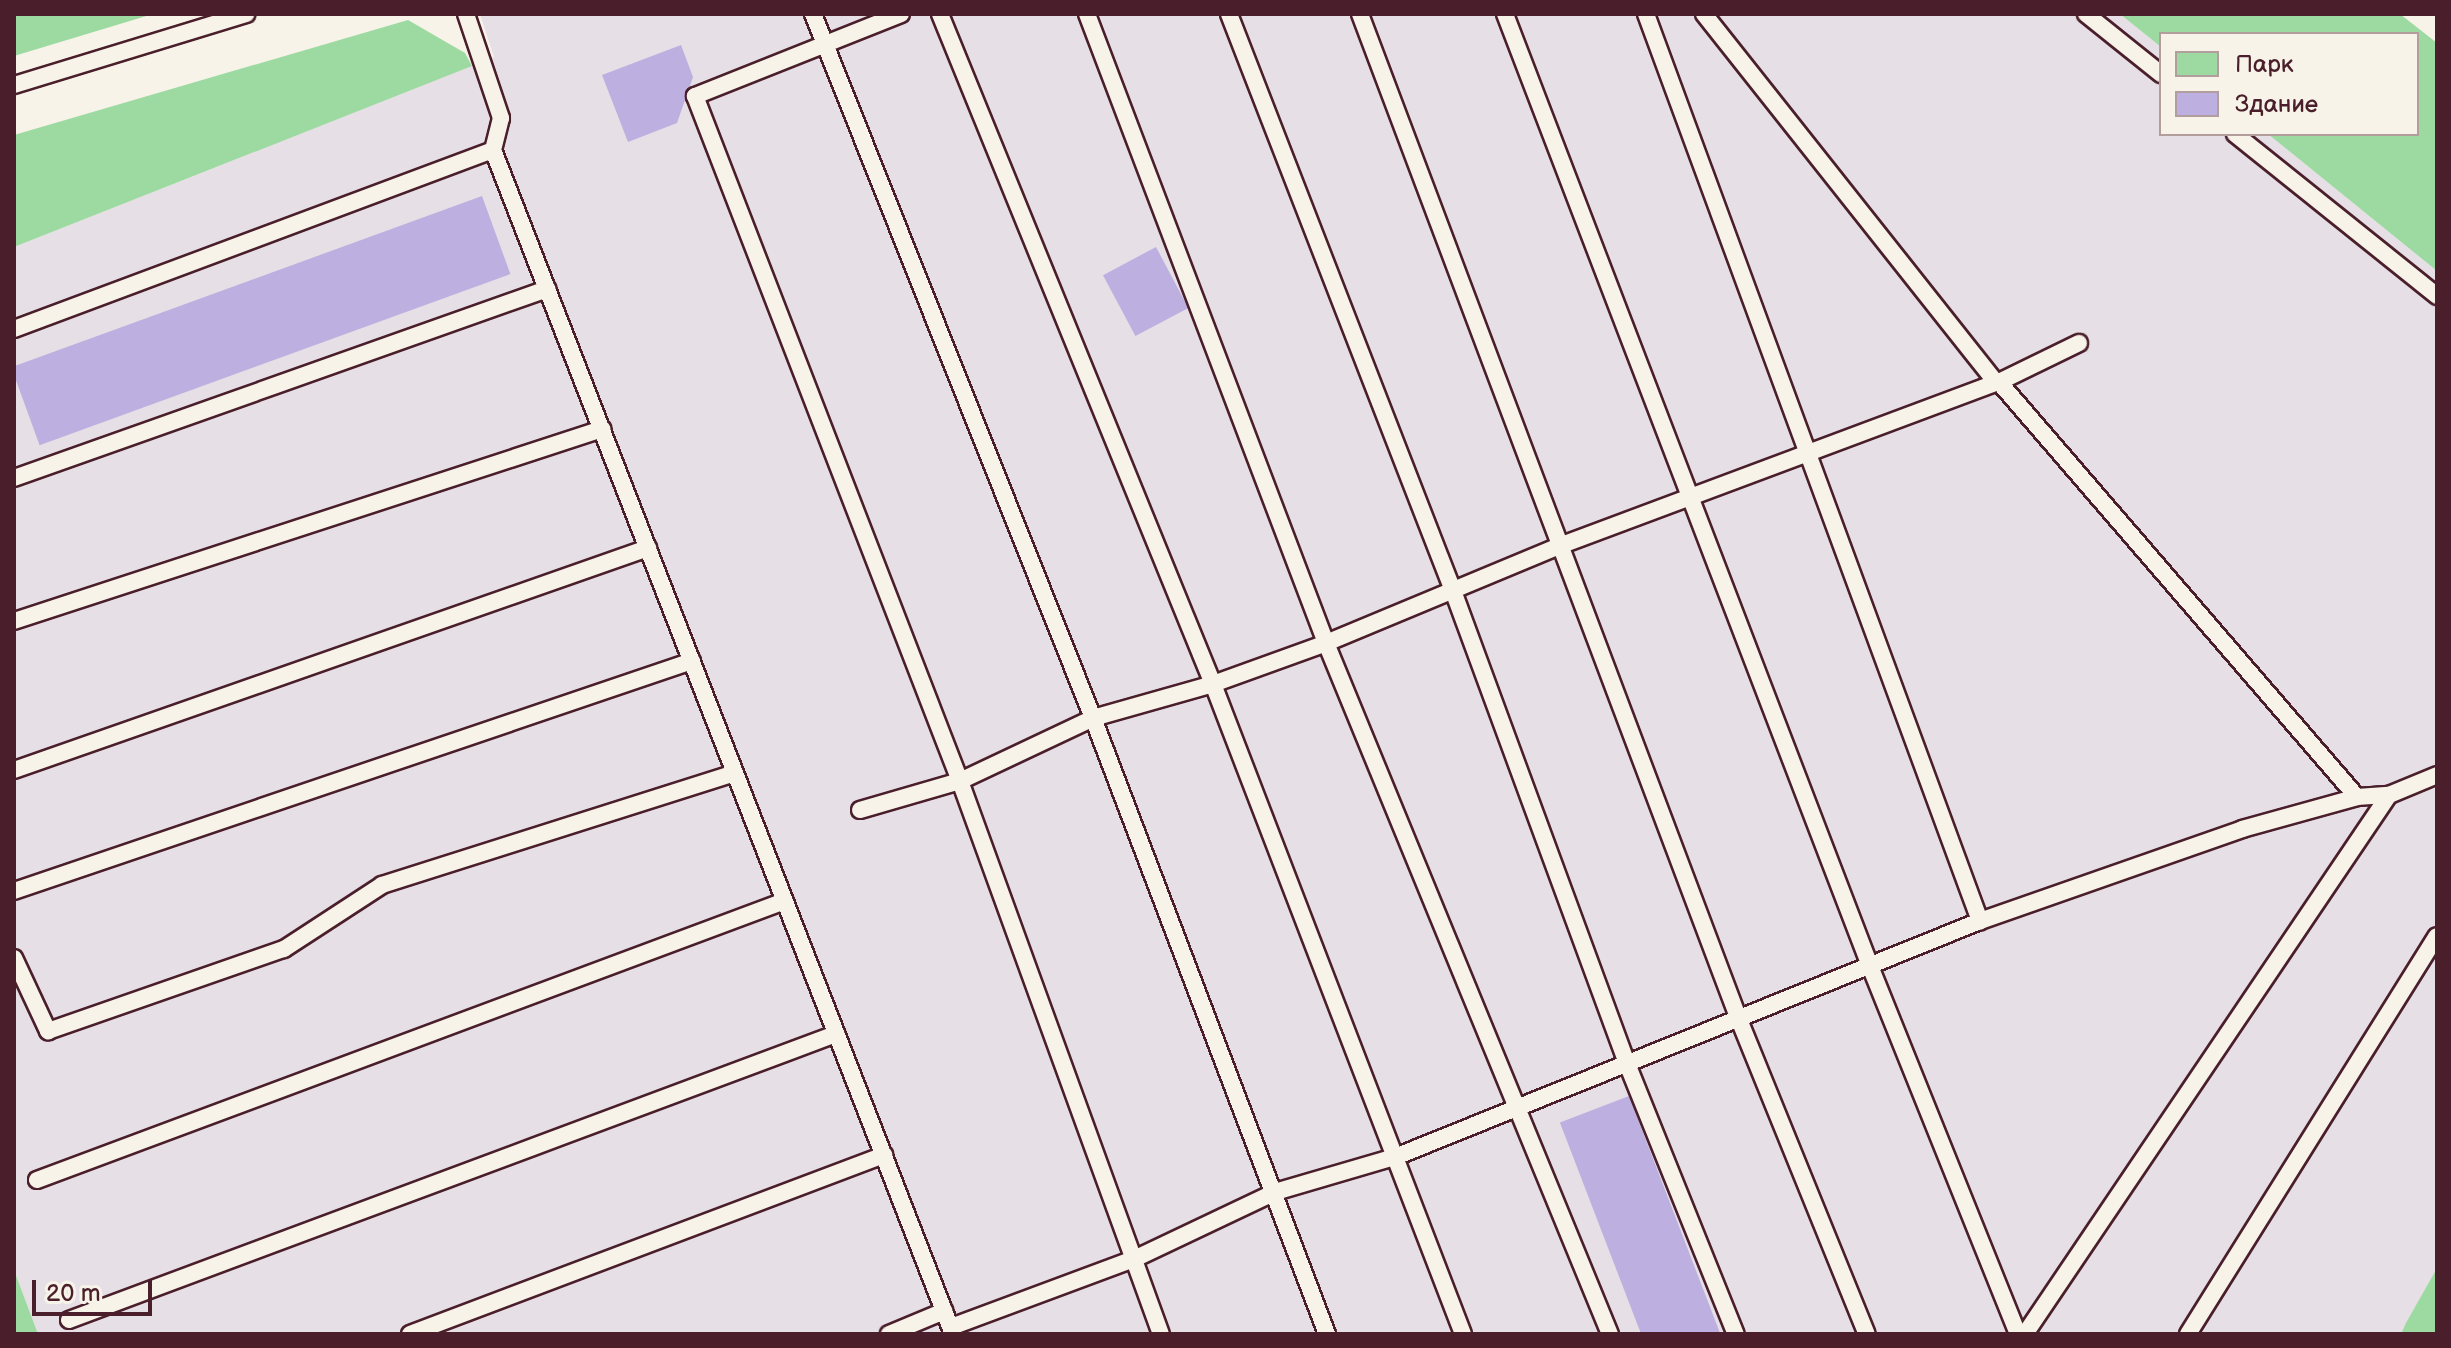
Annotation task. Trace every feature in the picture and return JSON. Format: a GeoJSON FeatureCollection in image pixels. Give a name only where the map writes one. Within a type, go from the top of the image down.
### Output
{"type":"FeatureCollection","features":[{"type":"Feature","properties":{"kind":"lane"},"geometry":{"type":"LineString","coordinates":[[14,85],[246,14]]}},
{"type":"Feature","properties":{"kind":"lane"},"geometry":{"type":"LineString","coordinates":[[466,14],[501,118],[493,150],[950,1324]]}},
{"type":"Feature","properties":{"kind":"lane"},"geometry":{"type":"LineString","coordinates":[[813,14],[1093,718],[1327,1334]]}},
{"type":"Feature","properties":{"kind":"lane"},"geometry":{"type":"LineString","coordinates":[[901,14],[822,41],[695,96],[960,781],[1161,1334]]}},
{"type":"Feature","properties":{"kind":"lane"},"geometry":{"type":"LineString","coordinates":[[940,14],[1213,684],[1463,1334]]}},
{"type":"Feature","properties":{"kind":"lane"},"geometry":{"type":"LineString","coordinates":[[1087,14],[1326,643],[1520,1106],[1610,1334]]}},
{"type":"Feature","properties":{"kind":"lane"},"geometry":{"type":"LineString","coordinates":[[1229,14],[1452,588],[1628,1066],[1736,1334]]}},
{"type":"Feature","properties":{"kind":"lane"},"geometry":{"type":"LineString","coordinates":[[1360,14],[1738,1017],[1867,1334]]}},
{"type":"Feature","properties":{"kind":"lane"},"geometry":{"type":"LineString","coordinates":[[1505,14],[1689,501],[1870,966],[2018,1334]]}},
{"type":"Feature","properties":{"kind":"lane"},"geometry":{"type":"LineString","coordinates":[[1646,14],[1980,921]]}},
{"type":"Feature","properties":{"kind":"lane"},"geometry":{"type":"LineString","coordinates":[[1704,14],[1998,383],[2357,797]]}},
{"type":"Feature","properties":{"kind":"lane"},"geometry":{"type":"LineString","coordinates":[[2086,14],[2159,72]]}},
{"type":"Feature","properties":{"kind":"lane"},"geometry":{"type":"LineString","coordinates":[[2237,136],[2437,296]]}},
{"type":"Feature","properties":{"kind":"lane"},"geometry":{"type":"LineString","coordinates":[[14,329],[493,150]]}},
{"type":"Feature","properties":{"kind":"lane"},"geometry":{"type":"LineString","coordinates":[[14,478],[547,289]]}},
{"type":"Feature","properties":{"kind":"lane"},"geometry":{"type":"LineString","coordinates":[[860,810],[960,781],[1093,718],[1213,684],[1326,643],[1452,588],[1562,545],[1689,501],[1807,453],[1998,383],[2079,343]]}},
{"type":"Feature","properties":{"kind":"lane"},"geometry":{"type":"LineString","coordinates":[[14,621],[602,429]]}},
{"type":"Feature","properties":{"kind":"lane"},"geometry":{"type":"LineString","coordinates":[[14,770],[648,548]]}},
{"type":"Feature","properties":{"kind":"lane"},"geometry":{"type":"LineString","coordinates":[[14,891],[692,661]]}},
{"type":"Feature","properties":{"kind":"lane"},"geometry":{"type":"LineString","coordinates":[[14,958],[48,1031],[284,949],[382,885],[735,773]]}},
{"type":"Feature","properties":{"kind":"lane"},"geometry":{"type":"LineString","coordinates":[[889,1334],[950,1324],[1134,1259],[1275,1192],[1395,1157],[1628,1066],[1738,1017],[1980,921],[2242,829],[2357,797],[2389,795],[2437,775]]}},
{"type":"Feature","properties":{"kind":"lane"},"geometry":{"type":"LineString","coordinates":[[2025,1334],[2389,795]]}},
{"type":"Feature","properties":{"kind":"lane"},"geometry":{"type":"LineString","coordinates":[[37,1180],[785,901]]}},
{"type":"Feature","properties":{"kind":"lane"},"geometry":{"type":"LineString","coordinates":[[2188,1334],[2437,936]]}},
{"type":"Feature","properties":{"kind":"lane"},"geometry":{"type":"LineString","coordinates":[[69,1320],[836,1034]]}},
{"type":"Feature","properties":{"kind":"lane"},"geometry":{"type":"LineString","coordinates":[[410,1334],[884,1155]]}},
{"type":"Feature","properties":{"kind":"shaded area"},"geometry":{"type":"Polygon","coordinates":[[[480,14],[2120,14],[2159,45],[2159,136],[2270,136],[2437,271],[2437,1268],[2401,1334],[38,1334],[14,1270],[14,247],[494,57],[480,14]]]}},
{"type":"Feature","properties":{"kind":"green space"},"geometry":{"type":"Polygon","coordinates":[[[14,14],[153,14],[14,56],[14,14]]]}},
{"type":"Feature","properties":{"kind":"green space"},"geometry":{"type":"Polygon","coordinates":[[[2120,14],[2400,14],[2437,43],[2437,271],[2270,136],[2419,136],[2419,32],[2159,32],[2159,45],[2120,14]]]}},
{"type":"Feature","properties":{"kind":"green space"},"geometry":{"type":"Polygon","coordinates":[[[408,20],[465,53],[472,66],[14,247],[14,135],[408,20]]]}},
{"type":"Feature","properties":{"kind":"green space"},"geometry":{"type":"Polygon","coordinates":[[[2437,1268],[2437,1334],[2401,1334],[2406,1323],[2437,1268]]]}},
{"type":"Feature","properties":{"kind":"green space"},"geometry":{"type":"Polygon","coordinates":[[[14,1270],[38,1334],[14,1334],[14,1270]]]}},
{"type":"Feature","properties":{"kind":"building"},"geometry":{"type":"Polygon","coordinates":[[[681,45],[693,77],[677,123],[628,142],[602,75],[681,45]]]}},
{"type":"Feature","properties":{"kind":"building"},"geometry":{"type":"Polygon","coordinates":[[[482,196],[510,274],[40,445],[14,375],[14,366],[482,196]]]}},
{"type":"Feature","properties":{"kind":"building"},"geometry":{"type":"Polygon","coordinates":[[[1156,247],[1188,308],[1135,336],[1103,275],[1156,247]]]}},
{"type":"Feature","properties":{"kind":"building"},"geometry":{"type":"Polygon","coordinates":[[[1629,1096],[1720,1334],[1641,1334],[1560,1123],[1629,1096]]]}}]}
